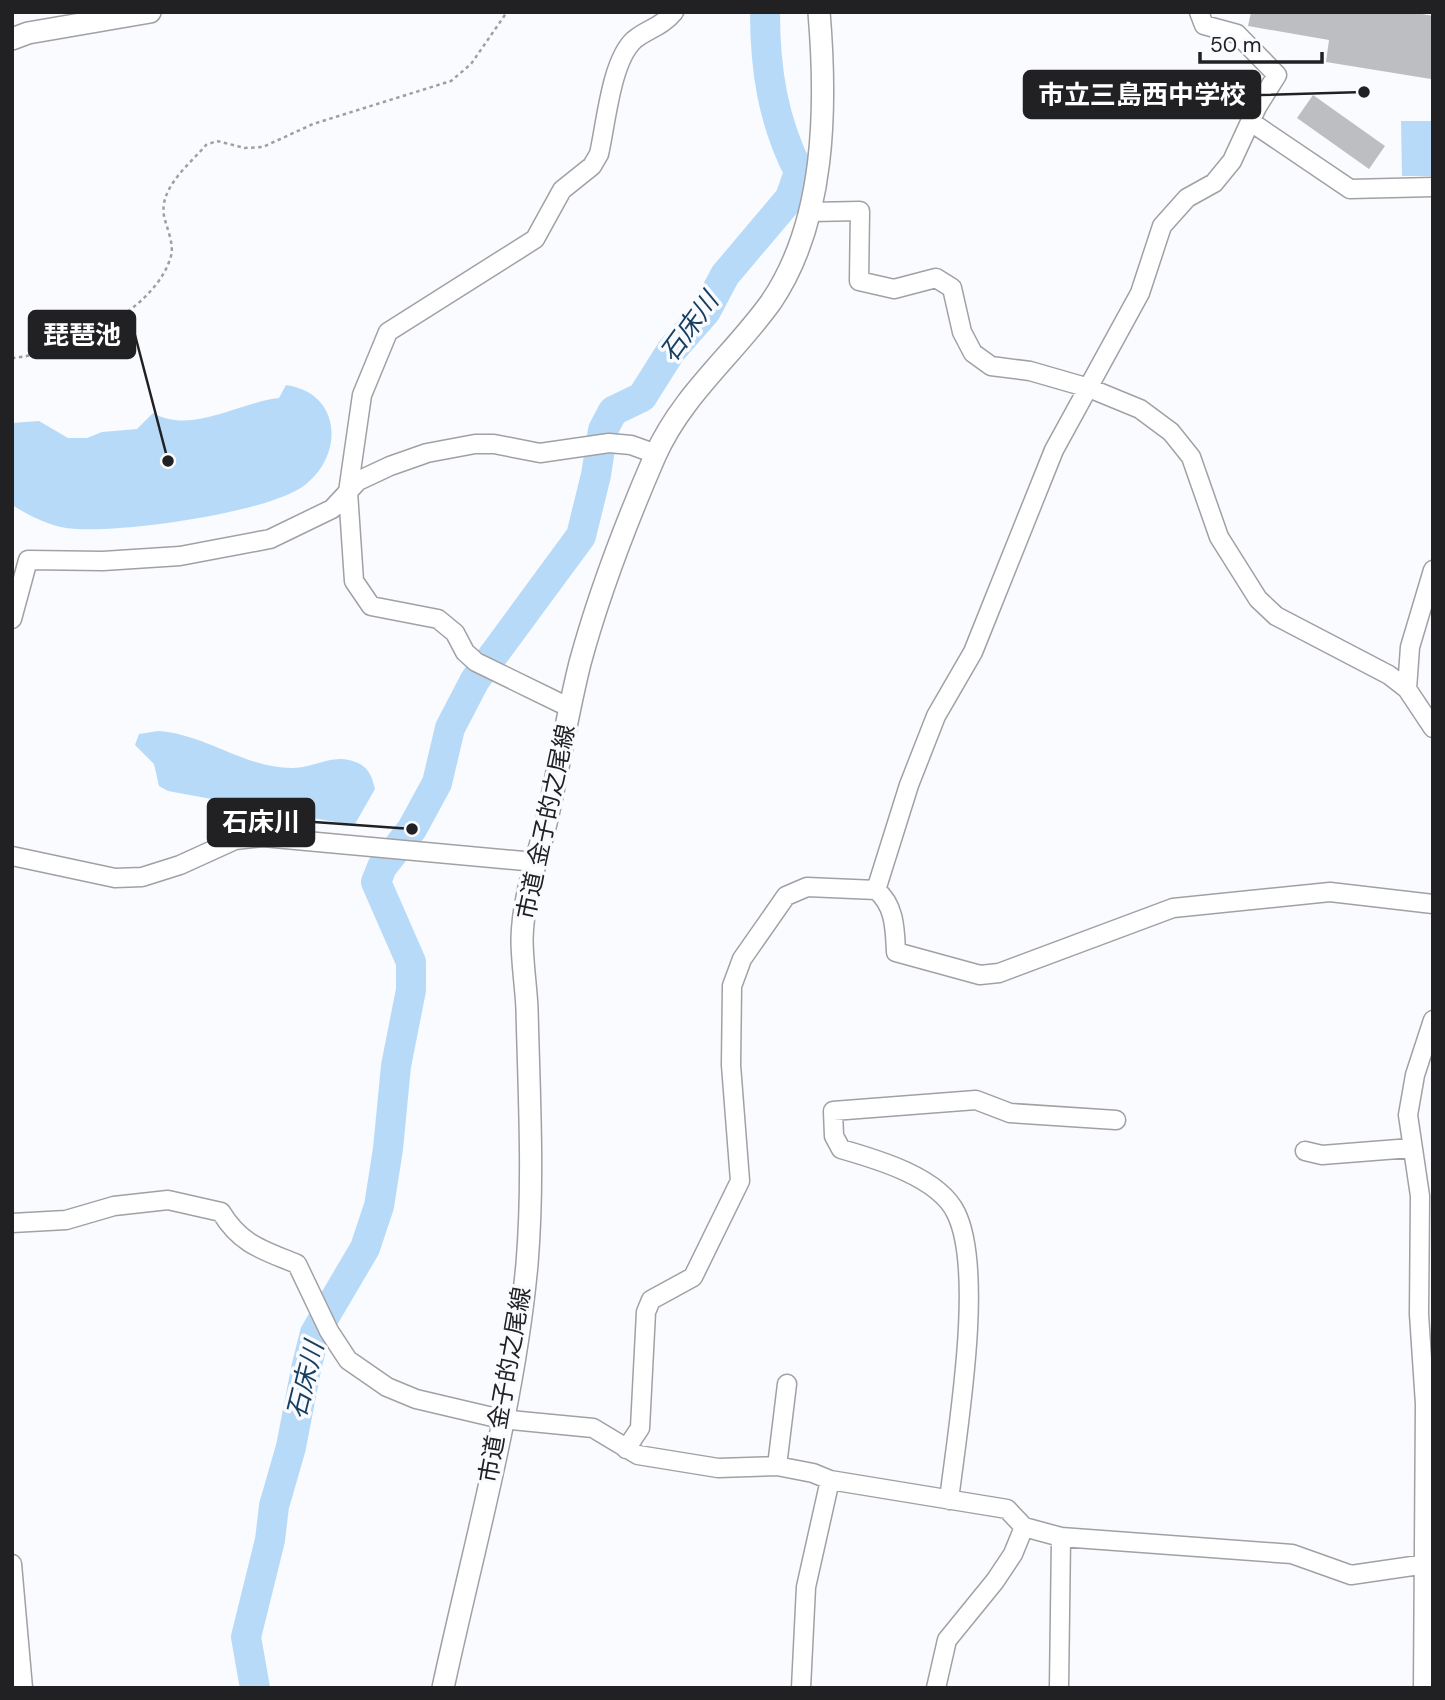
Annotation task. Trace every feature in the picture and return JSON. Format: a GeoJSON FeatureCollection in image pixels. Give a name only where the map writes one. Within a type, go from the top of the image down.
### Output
{"type":"FeatureCollection","features":[{"type":"Feature","properties":{"kind":"street"},"geometry":{"type":"LineString","coordinates":[[12,39],[29,33],[150,12]]}},
{"type":"Feature","properties":{"kind":"street"},"geometry":{"type":"LineString","coordinates":[[560,703],[476,662],[465,652],[455,633],[438,619],[371,606],[361,594],[354,581],[348,492],[362,395],[388,332],[540,234],[562,190],[592,166],[599,154],[617,70],[624,53],[634,40],[658,28],[674,12]]}},
{"type":"Feature","properties":{"kind":"street","name":"市道 金子的之尾線"},"geometry":{"type":"LineString","coordinates":[[443,1688],[501,1419],[520,1320],[527,1260],[530,1139],[522,938],[535,862],[581,662],[611,568],[656,454],[673,420],[769,303],[792,266],[811,212],[817,179],[820,114],[819,12]]}},
{"type":"Feature","properties":{"kind":"street"},"geometry":{"type":"LineString","coordinates":[[876,891],[909,785],[936,716],[962,675],[1054,450],[1140,293],[1162,226],[1187,198],[1214,183],[1232,161],[1277,75],[1237,34],[1204,25],[1199,12]]}},
{"type":"Feature","properties":{"kind":"street"},"geometry":{"type":"LineString","coordinates":[[1251,122],[1350,189],[1433,187]]}},
{"type":"Feature","properties":{"kind":"street"},"geometry":{"type":"LineString","coordinates":[[811,212],[860,212],[859,281],[894,289],[936,278],[952,288],[962,332],[974,353],[991,366],[1031,371],[1089,388],[1140,409],[1171,432],[1191,457],[1219,537],[1258,599],[1276,616],[1331,648],[1389,675],[1407,689],[1433,728]]}},
{"type":"Feature","properties":{"kind":"street"},"geometry":{"type":"LineString","coordinates":[[12,619],[28,560],[103,561],[180,556],[270,539],[332,509],[358,481],[427,453],[475,444],[494,444],[540,453],[569,451],[609,443],[631,445],[656,454]]}},
{"type":"Feature","properties":{"kind":"street"},"geometry":{"type":"LineString","coordinates":[[1407,689],[1410,647],[1433,570]]}},
{"type":"Feature","properties":{"kind":"street"},"geometry":{"type":"LineString","coordinates":[[12,856],[115,878],[142,877],[180,865],[234,840],[264,837],[535,862]]}},
{"type":"Feature","properties":{"kind":"street"},"geometry":{"type":"LineString","coordinates":[[626,1449],[640,1428],[646,1312],[651,1300],[694,1277],[740,1181],[731,1065],[732,986],[742,959],[786,896],[807,887],[876,891],[883,896],[895,922],[896,952],[980,975],[1013,970],[1173,908],[1330,892],[1433,904]]}},
{"type":"Feature","properties":{"kind":"street"},"geometry":{"type":"LineString","coordinates":[[1423,1688],[1428,1564],[1426,1314],[1420,1196],[1408,1115],[1409,1094],[1433,1020]]}},
{"type":"Feature","properties":{"kind":"street"},"geometry":{"type":"LineString","coordinates":[[949,1500],[964,1383],[968,1270],[966,1248],[956,1212],[941,1194],[889,1162],[841,1149],[834,1136],[833,1111],[976,1100],[1010,1113],[1116,1120]]}},
{"type":"Feature","properties":{"kind":"street"},"geometry":{"type":"LineString","coordinates":[[1305,1152],[1322,1155],[1411,1148]]}},
{"type":"Feature","properties":{"kind":"street"},"geometry":{"type":"LineString","coordinates":[[12,1223],[66,1220],[114,1206],[168,1200],[221,1212],[234,1234],[255,1247],[297,1264],[329,1331],[348,1360],[387,1387],[416,1399],[501,1419],[593,1428],[638,1455],[718,1468],[777,1466],[813,1473],[830,1480],[1007,1508],[1024,1527],[1061,1537],[1292,1554],[1351,1575],[1428,1564]]}},
{"type":"Feature","properties":{"kind":"street"},"geometry":{"type":"LineString","coordinates":[[777,1466],[787,1384]]}},
{"type":"Feature","properties":{"kind":"street"},"geometry":{"type":"LineString","coordinates":[[802,1688],[806,1587],[830,1480]]}},
{"type":"Feature","properties":{"kind":"street"},"geometry":{"type":"LineString","coordinates":[[936,1688],[947,1640],[995,1581],[1013,1554],[1024,1527]]}},
{"type":"Feature","properties":{"kind":"street"},"geometry":{"type":"LineString","coordinates":[[1059,1688],[1061,1537]]}},
{"type":"Feature","properties":{"kind":"street"},"geometry":{"type":"LineString","coordinates":[[12,1564],[19,1679],[23,1688]]}},
{"type":"Feature","properties":{"kind":"path"},"geometry":{"type":"LineString","coordinates":[[12,358],[43,353],[75,340],[114,322],[140,301],[167,267],[173,252],[163,200],[206,145],[217,141],[245,148],[263,147],[313,124],[451,81],[471,64],[507,12]]}},
{"type":"Feature","properties":{"kind":"water"},"geometry":{"type":"Polygon","coordinates":[[[1401,121],[1433,121],[1433,176],[1402,176],[1401,121]]]}},
{"type":"Feature","properties":{"kind":"water"},"geometry":{"type":"Polygon","coordinates":[[[286,385],[304,390],[318,400],[327,412],[331,427],[331,442],[318,472],[305,485],[287,495],[226,513],[118,528],[66,528],[52,525],[12,505],[12,423],[39,421],[68,438],[87,438],[102,432],[137,429],[153,413],[184,421],[216,415],[279,398],[286,385]]]}},
{"type":"Feature","properties":{"kind":"water"},"geometry":{"type":"Polygon","coordinates":[[[158,731],[193,738],[243,758],[276,767],[294,768],[334,759],[350,760],[367,770],[375,789],[355,824],[351,825],[168,791],[159,786],[154,764],[135,745],[139,734],[158,731]]]}},
{"type":"Feature","properties":{"kind":"building"},"geometry":{"type":"Polygon","coordinates":[[[1251,12],[1412,12],[1433,16],[1431,79],[1326,62],[1329,40],[1248,26],[1251,12]]]}},
{"type":"Feature","properties":{"kind":"building"},"geometry":{"type":"Polygon","coordinates":[[[1313,95],[1385,146],[1369,169],[1297,118],[1313,95]]]}},
{"type":"Feature","properties":{"kind":"waterway","name":"石床川"},"geometry":{"type":"LineString","coordinates":[[255,1688],[246,1637],[270,1540],[274,1506],[291,1447],[306,1369],[315,1333],[365,1248],[379,1206],[388,1149],[396,1066],[411,990],[411,962],[376,882],[382,867],[412,829],[437,783],[450,728],[475,680],[581,536],[596,475],[603,430],[613,411],[642,397],[671,351],[706,311],[725,275],[790,198],[799,172],[783,134],[772,95],[765,12]]}},
{"type":"Feature","properties":{"kind":"place","name":"市立三島西中学校"},"geometry":{"type":"Point","coordinates":[1364,92]}},
{"type":"Feature","properties":{"kind":"place","name":"琵琶池"},"geometry":{"type":"Point","coordinates":[168,461]}},
{"type":"Feature","properties":{"kind":"place","name":"石床川"},"geometry":{"type":"Point","coordinates":[412,829]}}]}
